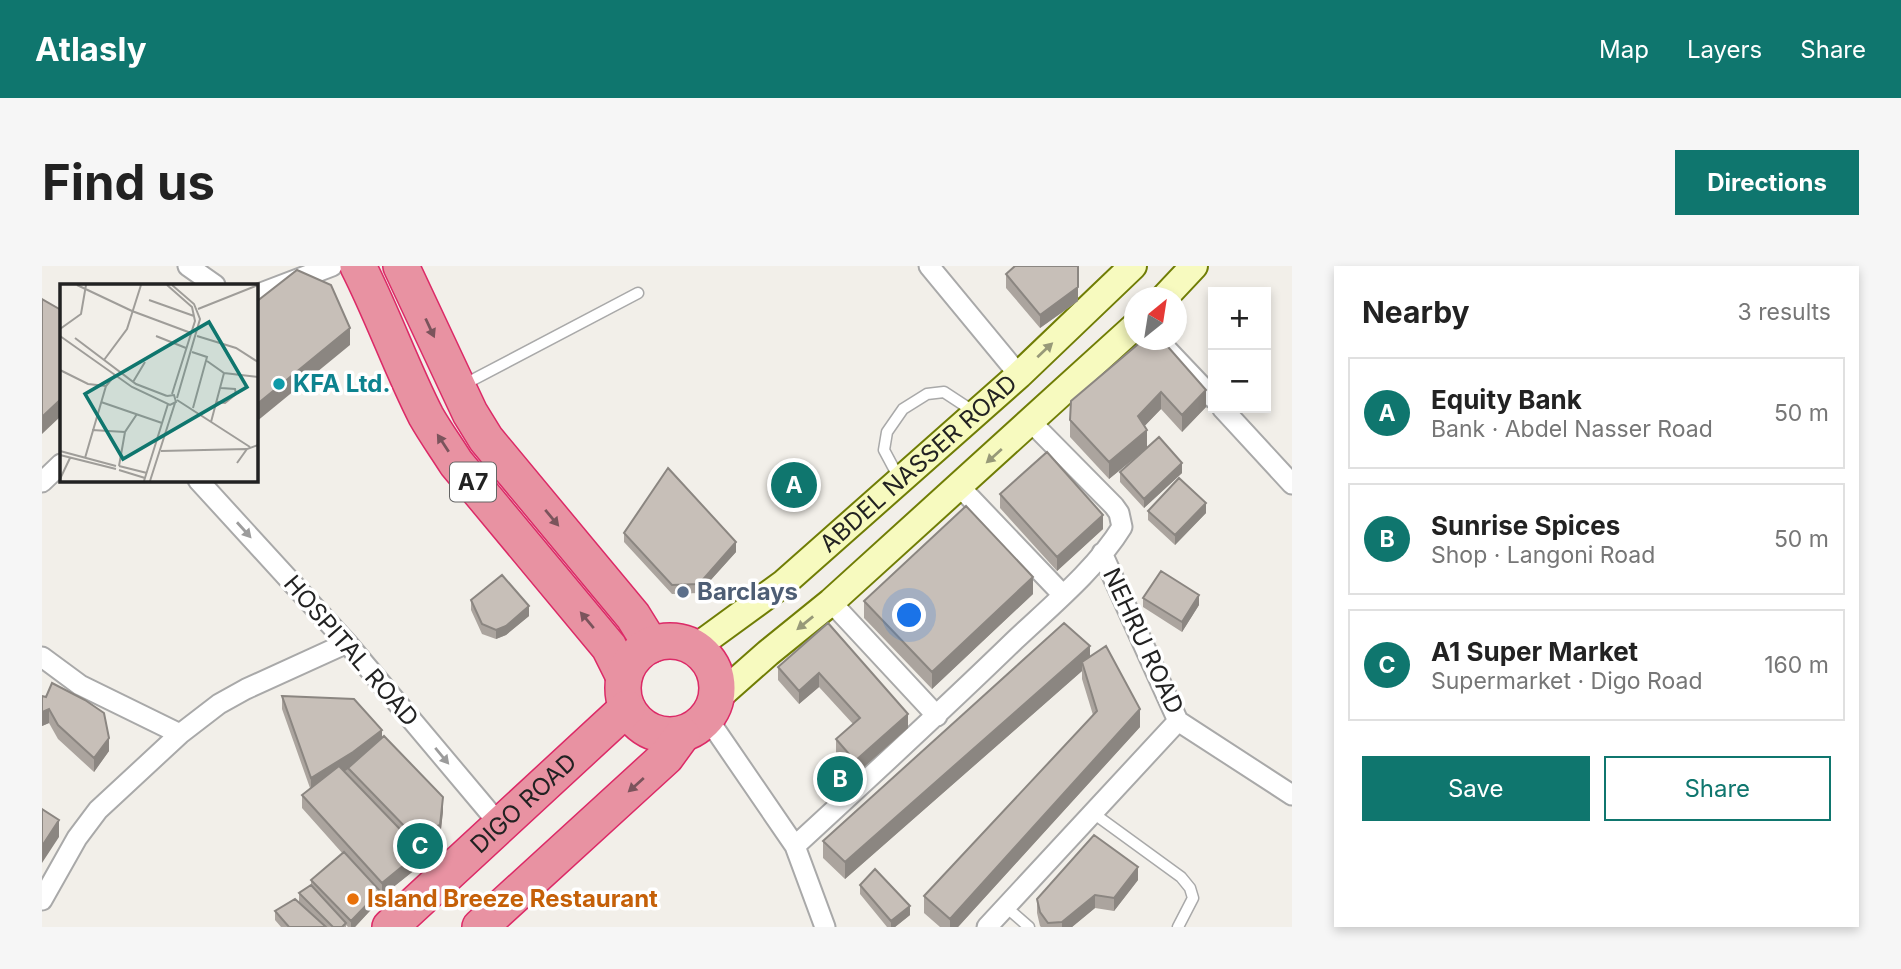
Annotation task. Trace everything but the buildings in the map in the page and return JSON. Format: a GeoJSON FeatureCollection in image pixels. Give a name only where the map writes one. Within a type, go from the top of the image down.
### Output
{"type":"FeatureCollection","features":[{"type":"Feature","properties":{"kind":"highway","name":"A7"},"geometry":{"type":"LineString","coordinates":[[358,266],[417,397],[439,437],[456,463],[609,647],[625,692]]}},
{"type":"Feature","properties":{"kind":"highway","name":"A7"},"geometry":{"type":"LineString","coordinates":[[401,266],[486,439],[633,616],[651,645]]}},
{"type":"Feature","properties":{"kind":"highway"},"geometry":{"type":"LineString","coordinates":[[480,927],[666,757],[702,717],[717,679],[709,661],[695,648],[681,642],[666,641],[639,652],[629,663],[625,692],[636,722],[650,732],[666,736],[702,717]]}},
{"type":"Feature","properties":{"kind":"highway","name":"DIGO ROAD"},"geometry":{"type":"LineString","coordinates":[[390,927],[500,825],[625,692]]}},
{"type":"Feature","properties":{"kind":"main road"},"geometry":{"type":"LineString","coordinates":[[1174,287],[1194,266]]}},
{"type":"Feature","properties":{"kind":"main road","name":"ABDEL NASSER ROAD"},"geometry":{"type":"LineString","coordinates":[[695,648],[764,600],[1019,375],[1119,271]]}},
{"type":"Feature","properties":{"kind":"main road","name":"ABDEL NASSER ROAD"},"geometry":{"type":"LineString","coordinates":[[702,717],[768,653],[831,602],[1124,337]]}},
{"type":"Feature","properties":{"kind":"street"},"geometry":{"type":"LineString","coordinates":[[188,266],[214,284]]}},
{"type":"Feature","properties":{"kind":"street"},"geometry":{"type":"LineString","coordinates":[[257,295],[332,266]]}},
{"type":"Feature","properties":{"kind":"street"},"geometry":{"type":"LineString","coordinates":[[929,266],[1019,375]]}},
{"type":"Feature","properties":{"kind":"street"},"geometry":{"type":"LineString","coordinates":[[1167,350],[1208,393]]}},
{"type":"Feature","properties":{"kind":"street"},"geometry":{"type":"LineString","coordinates":[[1227,413],[1292,484]]}},
{"type":"Feature","properties":{"kind":"street"},"geometry":{"type":"LineString","coordinates":[[795,846],[937,716],[1063,595],[1122,527],[1119,513],[1031,422]]}},
{"type":"Feature","properties":{"kind":"street"},"geometry":{"type":"LineString","coordinates":[[42,482],[60,465]]}},
{"type":"Feature","properties":{"kind":"street","name":"HOSPITAL ROAD"},"geometry":{"type":"LineString","coordinates":[[199,481],[347,643],[500,825]]}},
{"type":"Feature","properties":{"kind":"street"},"geometry":{"type":"LineString","coordinates":[[960,487],[1063,595]]}},
{"type":"Feature","properties":{"kind":"street","name":"NEHRU ROAD"},"geometry":{"type":"LineString","coordinates":[[1102,553],[1178,720],[1292,796]]}},
{"type":"Feature","properties":{"kind":"street"},"geometry":{"type":"LineString","coordinates":[[831,602],[937,716]]}},
{"type":"Feature","properties":{"kind":"street"},"geometry":{"type":"LineString","coordinates":[[42,900],[88,821],[180,734],[228,699],[347,643]]}},
{"type":"Feature","properties":{"kind":"street"},"geometry":{"type":"LineString","coordinates":[[42,657],[80,685],[180,734]]}},
{"type":"Feature","properties":{"kind":"street"},"geometry":{"type":"LineString","coordinates":[[702,717],[795,846],[825,927]]}},
{"type":"Feature","properties":{"kind":"street"},"geometry":{"type":"LineString","coordinates":[[988,927],[1178,720]]}},
{"type":"Feature","properties":{"kind":"lane"},"geometry":{"type":"LineString","coordinates":[[459,387],[638,293]]}},
{"type":"Feature","properties":{"kind":"lane"},"geometry":{"type":"LineString","coordinates":[[900,480],[884,450],[887,432],[904,409],[928,394],[944,392],[976,413]]}},
{"type":"Feature","properties":{"kind":"lane"},"geometry":{"type":"LineString","coordinates":[[1093,813],[1181,877],[1190,888],[1193,898],[1178,927]]}},
{"type":"Feature","properties":{"kind":"lane"},"geometry":{"type":"LineString","coordinates":[[1006,907],[1028,927]]}},
{"type":"Feature","properties":{"kind":"place","name":"KFA Ltd."},"geometry":{"type":"Point","coordinates":[279,384]}},
{"type":"Feature","properties":{"kind":"place","name":"Equity Bank"},"geometry":{"type":"Point","coordinates":[794,485]}},
{"type":"Feature","properties":{"kind":"place","name":"Barclays"},"geometry":{"type":"Point","coordinates":[683,592]}},
{"type":"Feature","properties":{"kind":"place","name":"Sunrise Spices"},"geometry":{"type":"Point","coordinates":[840,779]}},
{"type":"Feature","properties":{"kind":"place","name":"A1 Super Market"},"geometry":{"type":"Point","coordinates":[420,846]}},
{"type":"Feature","properties":{"kind":"place","name":"Island Breeze Restaurant"},"geometry":{"type":"Point","coordinates":[353,899]}}]}
